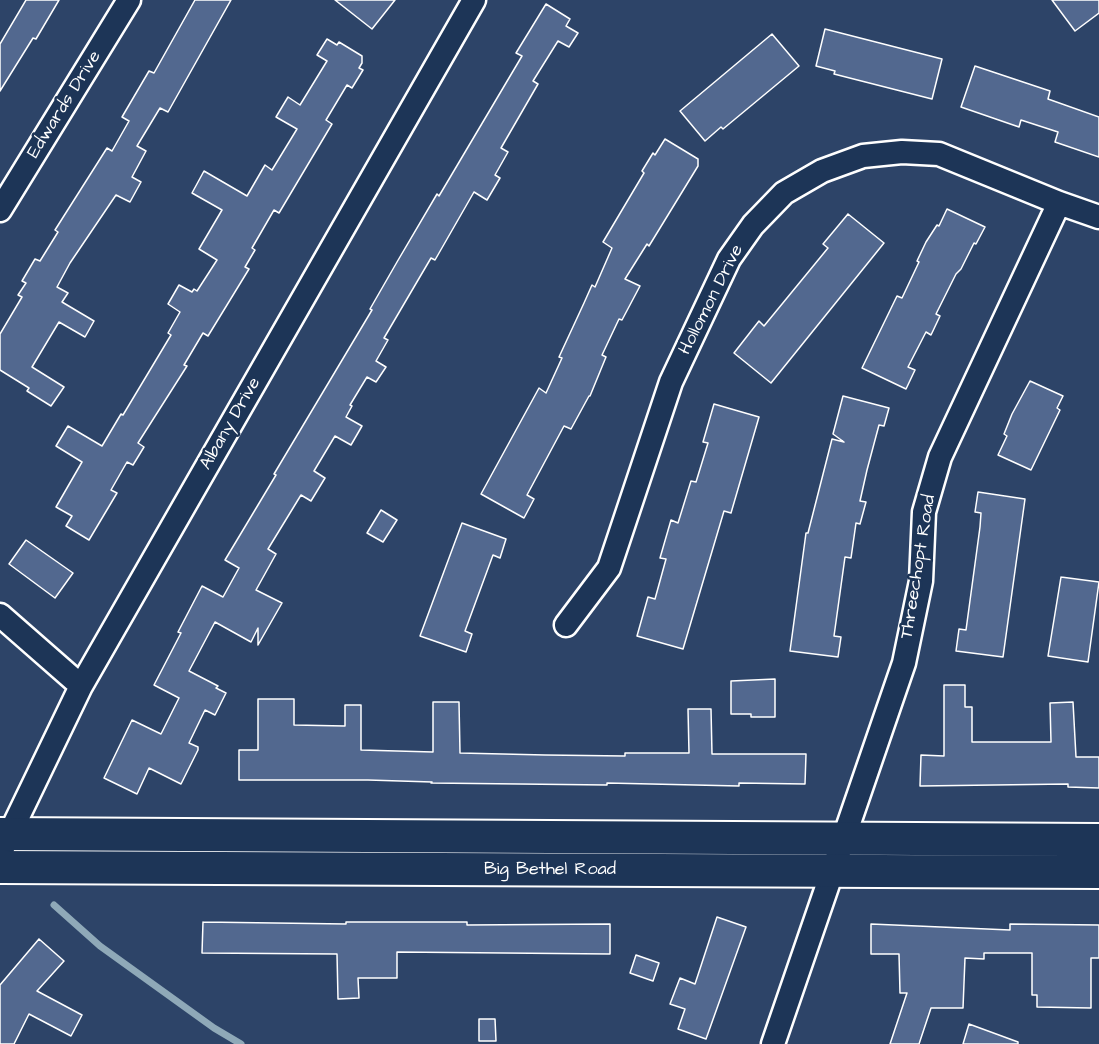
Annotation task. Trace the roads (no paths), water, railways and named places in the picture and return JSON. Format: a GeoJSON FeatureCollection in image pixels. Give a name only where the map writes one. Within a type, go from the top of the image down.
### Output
{"type":"FeatureCollection","features":[{"type":"Feature","properties":{"kind":"main road","name":"Big Bethel Road"},"geometry":{"type":"LineString","coordinates":[[3,841],[844,837],[1099,840]]}},
{"type":"Feature","properties":{"kind":"main road","name":"Big Bethel Road"},"geometry":{"type":"LineString","coordinates":[[0,867],[1099,872]]}},
{"type":"Feature","properties":{"kind":"street","name":"Edwards Drive"},"geometry":{"type":"LineString","coordinates":[[0,210],[129,0]]}},
{"type":"Feature","properties":{"kind":"street","name":"Albany Drive"},"geometry":{"type":"LineString","coordinates":[[3,841],[81,686],[474,0]]}},
{"type":"Feature","properties":{"kind":"street","name":"Hollomon Drive"},"geometry":{"type":"LineString","coordinates":[[566,625],[609,568],[671,382],[729,259],[753,225],[784,193],[822,171],[863,156],[902,152],[939,154],[1099,217]]}},
{"type":"Feature","properties":{"kind":"street","name":"Threechopt Road"},"geometry":{"type":"LineString","coordinates":[[773,1044],[904,663],[921,581],[924,512],[940,457],[1059,203]]}},
{"type":"Feature","properties":{"kind":"street"},"geometry":{"type":"LineString","coordinates":[[0,615],[81,686]]}},
{"type":"Feature","properties":{"kind":"waterway"},"geometry":{"type":"LineString","coordinates":[[54,905],[100,946],[214,1028],[241,1044]]}}]}
